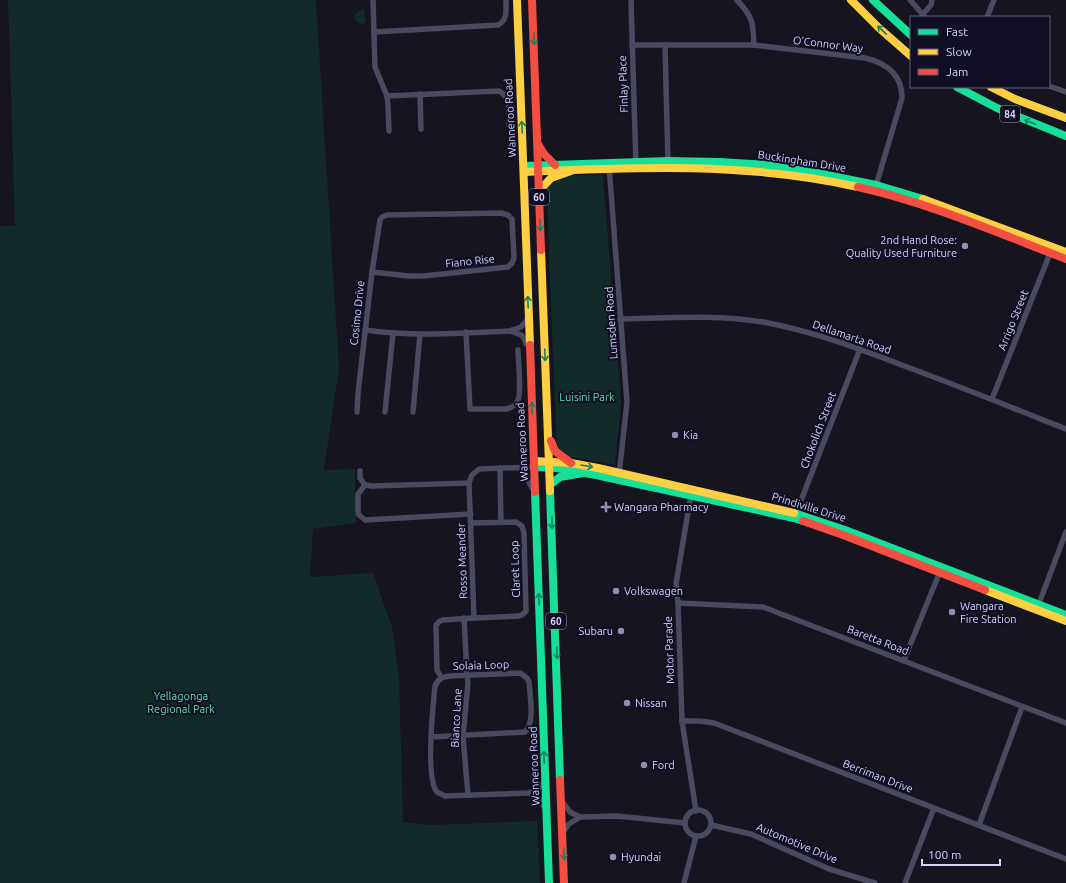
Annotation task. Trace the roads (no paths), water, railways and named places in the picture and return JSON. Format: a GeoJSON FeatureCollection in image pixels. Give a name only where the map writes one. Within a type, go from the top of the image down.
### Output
{"type":"FeatureCollection","features":[{"type":"Feature","properties":{"kind":"main road","name":"Wanneroo Road"},"geometry":{"type":"LineString","coordinates":[[517,0],[549,883]]}},
{"type":"Feature","properties":{"kind":"main road","name":"60"},"geometry":{"type":"LineString","coordinates":[[532,0],[538,191],[551,484],[564,883]]}},
{"type":"Feature","properties":{"kind":"main road"},"geometry":{"type":"LineString","coordinates":[[851,0],[879,28],[910,55]]}},
{"type":"Feature","properties":{"kind":"main road"},"geometry":{"type":"LineString","coordinates":[[873,0],[910,34]]}},
{"type":"Feature","properties":{"kind":"main road","name":"84"},"geometry":{"type":"LineString","coordinates":[[959,88],[1011,115],[1066,136]]}},
{"type":"Feature","properties":{"kind":"main road","name":"84"},"geometry":{"type":"LineString","coordinates":[[992,88],[1015,99],[1066,118]]}},
{"type":"Feature","properties":{"kind":"main road"},"geometry":{"type":"LineString","coordinates":[[537,142],[544,154],[555,165]]}},
{"type":"Feature","properties":{"kind":"main road","name":"Buckingham Drive"},"geometry":{"type":"LineString","coordinates":[[538,169],[555,165],[609,166],[719,162],[768,165],[842,177],[948,208],[1052,250],[1066,259]]}},
{"type":"Feature","properties":{"kind":"main road","name":"Buckingham Drive"},"geometry":{"type":"LineString","coordinates":[[524,169],[571,170],[609,166]]}},
{"type":"Feature","properties":{"kind":"main road"},"geometry":{"type":"LineString","coordinates":[[538,191],[551,178],[571,170]]}},
{"type":"Feature","properties":{"kind":"main road","name":"Buckingham Drive"},"geometry":{"type":"LineString","coordinates":[[1052,250],[1066,252]]}},
{"type":"Feature","properties":{"kind":"main road"},"geometry":{"type":"LineString","coordinates":[[549,434],[555,451],[571,463]]}},
{"type":"Feature","properties":{"kind":"main road","name":"Prindiville Drive"},"geometry":{"type":"LineString","coordinates":[[534,464],[571,463],[619,476],[795,515],[843,535],[941,570],[1037,607],[1066,615]]}},
{"type":"Feature","properties":{"kind":"main road","name":"Prindiville Drive"},"geometry":{"type":"LineString","coordinates":[[550,464],[583,473],[619,476]]}},
{"type":"Feature","properties":{"kind":"main road"},"geometry":{"type":"LineString","coordinates":[[551,484],[560,477],[583,473]]}},
{"type":"Feature","properties":{"kind":"main road","name":"Prindiville Drive"},"geometry":{"type":"LineString","coordinates":[[1037,607],[1066,622]]}},
{"type":"Feature","properties":{"kind":"street"},"geometry":{"type":"LineString","coordinates":[[373,0],[375,67],[387,96],[389,131]]}},
{"type":"Feature","properties":{"kind":"street"},"geometry":{"type":"LineString","coordinates":[[374,32],[498,25],[503,22],[506,15],[506,0]]}},
{"type":"Feature","properties":{"kind":"street","name":"Finlay Place"},"geometry":{"type":"LineString","coordinates":[[631,0],[636,165]]}},
{"type":"Feature","properties":{"kind":"street"},"geometry":{"type":"LineString","coordinates":[[737,0],[746,10],[753,23],[754,45]]}},
{"type":"Feature","properties":{"kind":"street"},"geometry":{"type":"LineString","coordinates":[[910,0],[924,16],[932,0]]}},
{"type":"Feature","properties":{"kind":"street"},"geometry":{"type":"LineString","coordinates":[[987,16],[994,0]]}},
{"type":"Feature","properties":{"kind":"street","name":"O'Connor Way"},"geometry":{"type":"LineString","coordinates":[[632,45],[754,45],[877,61],[896,76],[902,87],[902,98],[876,188]]}},
{"type":"Feature","properties":{"kind":"street"},"geometry":{"type":"LineString","coordinates":[[665,45],[668,164]]}},
{"type":"Feature","properties":{"kind":"street"},"geometry":{"type":"LineString","coordinates":[[1050,86],[1066,92]]}},
{"type":"Feature","properties":{"kind":"street"},"geometry":{"type":"LineString","coordinates":[[387,96],[502,92],[508,101],[509,126]]}},
{"type":"Feature","properties":{"kind":"street"},"geometry":{"type":"LineString","coordinates":[[420,94],[421,129]]}},
{"type":"Feature","properties":{"kind":"street","name":"Lumsden Road"},"geometry":{"type":"LineString","coordinates":[[609,166],[627,402],[619,476]]}},
{"type":"Feature","properties":{"kind":"street","name":"Fiano Rise"},"geometry":{"type":"LineString","coordinates":[[372,272],[409,276],[444,274],[480,269],[505,268],[508,267],[513,261],[512,221],[510,217],[504,213],[387,216],[382,218]]}},
{"type":"Feature","properties":{"kind":"street","name":"Cosimo Drive"},"geometry":{"type":"LineString","coordinates":[[357,412],[372,272],[380,220],[382,218]]}},
{"type":"Feature","properties":{"kind":"street","name":"Arrigo Street"},"geometry":{"type":"LineString","coordinates":[[992,399],[1052,250]]}},
{"type":"Feature","properties":{"kind":"street","name":"Dellamarta Road"},"geometry":{"type":"LineString","coordinates":[[620,319],[710,318],[761,322],[787,327],[827,337],[860,349],[1066,429]]}},
{"type":"Feature","properties":{"kind":"street"},"geometry":{"type":"LineString","coordinates":[[509,331],[521,327],[528,319]]}},
{"type":"Feature","properties":{"kind":"street"},"geometry":{"type":"LineString","coordinates":[[366,330],[420,334],[509,331],[522,334],[526,350],[530,355]]}},
{"type":"Feature","properties":{"kind":"street"},"geometry":{"type":"LineString","coordinates":[[466,332],[470,408],[506,409],[516,403],[519,394],[518,350]]}},
{"type":"Feature","properties":{"kind":"street"},"geometry":{"type":"LineString","coordinates":[[385,412],[393,333]]}},
{"type":"Feature","properties":{"kind":"street"},"geometry":{"type":"LineString","coordinates":[[413,412],[420,334]]}},
{"type":"Feature","properties":{"kind":"street","name":"Chokolich Street"},"geometry":{"type":"LineString","coordinates":[[795,515],[860,349]]}},
{"type":"Feature","properties":{"kind":"street"},"geometry":{"type":"LineString","coordinates":[[360,471],[360,478],[365,484],[372,486],[469,483],[472,474],[479,469],[517,468],[534,464]]}},
{"type":"Feature","properties":{"kind":"street"},"geometry":{"type":"LineString","coordinates":[[500,468],[501,522]]}},
{"type":"Feature","properties":{"kind":"street"},"geometry":{"type":"LineString","coordinates":[[517,468],[524,472],[536,499]]}},
{"type":"Feature","properties":{"kind":"street","name":"Rosso Meander"},"geometry":{"type":"LineString","coordinates":[[469,483],[474,618]]}},
{"type":"Feature","properties":{"kind":"street"},"geometry":{"type":"LineString","coordinates":[[365,484],[358,494],[358,513],[365,520],[471,514]]}},
{"type":"Feature","properties":{"kind":"street","name":"Motor Parade"},"geometry":{"type":"LineString","coordinates":[[692,492],[676,584],[682,721],[696,811]]}},
{"type":"Feature","properties":{"kind":"street","name":"Claret Loop"},"geometry":{"type":"LineString","coordinates":[[471,523],[516,522],[519,523],[523,529],[526,611],[519,616],[474,618]]}},
{"type":"Feature","properties":{"kind":"street"},"geometry":{"type":"LineString","coordinates":[[1037,607],[1066,532]]}},
{"type":"Feature","properties":{"kind":"street"},"geometry":{"type":"LineString","coordinates":[[904,660],[941,570]]}},
{"type":"Feature","properties":{"kind":"street","name":"Baretta Road"},"geometry":{"type":"LineString","coordinates":[[678,603],[763,607],[1066,723]]}},
{"type":"Feature","properties":{"kind":"street","name":"Bianco Lane"},"geometry":{"type":"LineString","coordinates":[[464,618],[468,683],[463,736],[468,795]]}},
{"type":"Feature","properties":{"kind":"street"},"geometry":{"type":"LineString","coordinates":[[441,677],[437,670],[436,625],[443,620],[474,618]]}},
{"type":"Feature","properties":{"kind":"street","name":"Solaia Loop"},"geometry":{"type":"LineString","coordinates":[[430,737],[525,732],[528,729],[531,719],[529,682],[524,675],[520,673],[441,677],[435,686],[430,737],[432,782],[435,790],[440,795],[528,793]]}},
{"type":"Feature","properties":{"kind":"street"},"geometry":{"type":"LineString","coordinates":[[980,825],[1022,707]]}},
{"type":"Feature","properties":{"kind":"street","name":"Berriman Drive"},"geometry":{"type":"LineString","coordinates":[[682,721],[714,723],[1066,858]]}},
{"type":"Feature","properties":{"kind":"street"},"geometry":{"type":"LineString","coordinates":[[528,793],[537,790],[545,781]]}},
{"type":"Feature","properties":{"kind":"street"},"geometry":{"type":"LineString","coordinates":[[528,793],[540,799],[546,810]]}},
{"type":"Feature","properties":{"kind":"street"},"geometry":{"type":"LineString","coordinates":[[562,800],[570,812],[580,818]]}},
{"type":"Feature","properties":{"kind":"street"},"geometry":{"type":"LineString","coordinates":[[905,883],[934,808]]}},
{"type":"Feature","properties":{"kind":"street"},"geometry":{"type":"LineString","coordinates":[[696,811],[701,811],[709,816],[711,825],[706,834],[696,836],[688,832],[685,823],[689,815],[696,811]]}},
{"type":"Feature","properties":{"kind":"street"},"geometry":{"type":"LineString","coordinates":[[563,833],[569,824],[580,818],[617,816],[685,823]]}},
{"type":"Feature","properties":{"kind":"street","name":"Automotive Drive"},"geometry":{"type":"LineString","coordinates":[[711,825],[751,834],[829,869],[875,883]]}},
{"type":"Feature","properties":{"kind":"street"},"geometry":{"type":"LineString","coordinates":[[684,883],[696,836]]}},
{"type":"Feature","properties":{"kind":"place","name":"2nd Hand Rose: Quality Used Furniture"},"geometry":{"type":"Point","coordinates":[965,246]}},
{"type":"Feature","properties":{"kind":"place","name":"Kia"},"geometry":{"type":"Point","coordinates":[675,435]}},
{"type":"Feature","properties":{"kind":"place","name":"Wangara Pharmacy"},"geometry":{"type":"Point","coordinates":[606,507]}},
{"type":"Feature","properties":{"kind":"place","name":"Volkswagen"},"geometry":{"type":"Point","coordinates":[616,591]}},
{"type":"Feature","properties":{"kind":"place","name":"Wangara Fire Station"},"geometry":{"type":"Point","coordinates":[952,612]}},
{"type":"Feature","properties":{"kind":"place","name":"Subaru"},"geometry":{"type":"Point","coordinates":[621,631]}},
{"type":"Feature","properties":{"kind":"place","name":"Nissan"},"geometry":{"type":"Point","coordinates":[627,703]}},
{"type":"Feature","properties":{"kind":"place","name":"Ford"},"geometry":{"type":"Point","coordinates":[644,765]}},
{"type":"Feature","properties":{"kind":"place","name":"Hyundai"},"geometry":{"type":"Point","coordinates":[613,857]}},
{"type":"Feature","properties":{"kind":"park label","name":"Luisini Park"},"geometry":{"type":"Point","coordinates":[587,397]}},
{"type":"Feature","properties":{"kind":"park label","name":"Yellagonga Regional Park"},"geometry":{"type":"Point","coordinates":[181,702]}}]}
